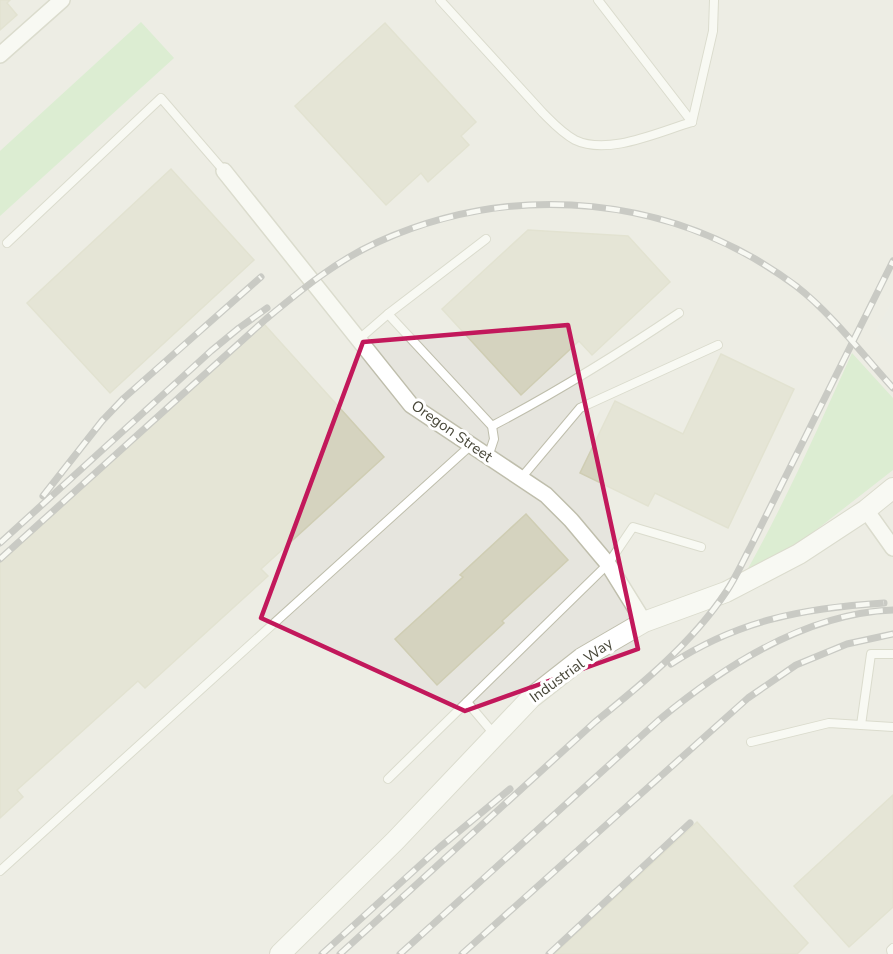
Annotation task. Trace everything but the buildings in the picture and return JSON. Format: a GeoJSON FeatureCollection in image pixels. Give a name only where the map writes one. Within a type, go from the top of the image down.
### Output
{"type":"FeatureCollection","features":[{"type":"Feature","properties":{"kind":"street"},"geometry":{"type":"LineString","coordinates":[[0,55],[62,0]]}},
{"type":"Feature","properties":{"kind":"street","name":"Oregon Street"},"geometry":{"type":"LineString","coordinates":[[224,171],[411,405],[546,495],[571,520],[608,564],[644,622]]}},
{"type":"Feature","properties":{"kind":"street","name":"Industrial Way"},"geometry":{"type":"LineString","coordinates":[[280,954],[379,857],[531,698],[582,658],[644,622],[726,592],[799,554],[866,510],[893,488]]}},
{"type":"Feature","properties":{"kind":"street"},"geometry":{"type":"LineString","coordinates":[[866,510],[893,548]]}},
{"type":"Feature","properties":{"kind":"lane"},"geometry":{"type":"LineString","coordinates":[[440,0],[558,129],[574,139],[590,145],[620,144],[692,122]]}},
{"type":"Feature","properties":{"kind":"lane"},"geometry":{"type":"LineString","coordinates":[[598,0],[692,122]]}},
{"type":"Feature","properties":{"kind":"lane"},"geometry":{"type":"LineString","coordinates":[[692,122],[713,31],[714,0]]}},
{"type":"Feature","properties":{"kind":"lane"},"geometry":{"type":"LineString","coordinates":[[7,243],[161,98],[224,171]]}},
{"type":"Feature","properties":{"kind":"lane"},"geometry":{"type":"LineString","coordinates":[[358,339],[486,239]]}},
{"type":"Feature","properties":{"kind":"lane"},"geometry":{"type":"LineString","coordinates":[[388,314],[492,426],[494,439],[488,457]]}},
{"type":"Feature","properties":{"kind":"lane"},"geometry":{"type":"LineString","coordinates":[[492,426],[611,359],[679,314]]}},
{"type":"Feature","properties":{"kind":"lane"},"geometry":{"type":"LineString","coordinates":[[522,477],[580,408],[718,345]]}},
{"type":"Feature","properties":{"kind":"lane"},"geometry":{"type":"LineString","coordinates":[[0,871],[470,446]]}},
{"type":"Feature","properties":{"kind":"lane"},"geometry":{"type":"LineString","coordinates":[[388,779],[608,564],[633,528],[701,547]]}},
{"type":"Feature","properties":{"kind":"lane"},"geometry":{"type":"LineString","coordinates":[[861,725],[871,654],[893,654]]}},
{"type":"Feature","properties":{"kind":"lane"},"geometry":{"type":"LineString","coordinates":[[467,702],[495,735]]}},
{"type":"Feature","properties":{"kind":"lane"},"geometry":{"type":"LineString","coordinates":[[751,742],[829,723],[893,727]]}},
{"type":"Feature","properties":{"kind":"lane"},"geometry":{"type":"LineString","coordinates":[[892,954],[893,948]]}},
{"type":"Feature","properties":{"kind":"highlighted area"},"geometry":{"type":"Polygon","coordinates":[[[568,325],[638,649],[465,711],[261,618],[363,342],[568,325]]]}},
{"type":"Feature","properties":{"kind":"shaded area"},"geometry":{"type":"Polygon","coordinates":[[[0,0],[893,0],[893,954],[0,954],[0,0]]]}},
{"type":"Feature","properties":{"kind":"shaded area"},"geometry":{"type":"Polygon","coordinates":[[[893,300],[893,348],[876,331],[893,300]]]}},
{"type":"Feature","properties":{"kind":"green space"},"geometry":{"type":"Polygon","coordinates":[[[141,22],[174,58],[0,216],[0,151],[141,22]]]}},
{"type":"Feature","properties":{"kind":"green space"},"geometry":{"type":"Polygon","coordinates":[[[852,353],[893,398],[893,470],[802,541],[745,574],[787,493],[852,353]]]}},
{"type":"Feature","properties":{"kind":"railway"},"geometry":{"type":"LineString","coordinates":[[0,559],[266,319],[319,277],[378,242],[431,222],[484,210],[539,205],[593,207],[647,216],[699,232],[749,255],[796,286],[834,321],[893,388]]}},
{"type":"Feature","properties":{"kind":"railway"},"geometry":{"type":"LineString","coordinates":[[340,954],[595,722],[665,662],[713,611],[738,571],[893,261]]}},
{"type":"Feature","properties":{"kind":"railway"},"geometry":{"type":"LineString","coordinates":[[43,496],[102,421],[124,398],[261,277]]}},
{"type":"Feature","properties":{"kind":"railway"},"geometry":{"type":"LineString","coordinates":[[0,543],[211,351],[267,308]]}},
{"type":"Feature","properties":{"kind":"railway"},"geometry":{"type":"LineString","coordinates":[[671,664],[722,637],[773,619],[827,608],[884,603]]}},
{"type":"Feature","properties":{"kind":"railway"},"geometry":{"type":"LineString","coordinates":[[400,954],[659,720],[711,680],[739,662],[798,632],[861,613],[893,610]]}},
{"type":"Feature","properties":{"kind":"railway"},"geometry":{"type":"LineString","coordinates":[[462,954],[748,698],[796,665],[847,644],[893,634]]}},
{"type":"Feature","properties":{"kind":"railway"},"geometry":{"type":"LineString","coordinates":[[322,954],[440,847],[510,789]]}},
{"type":"Feature","properties":{"kind":"railway"},"geometry":{"type":"LineString","coordinates":[[549,954],[690,823]]}}]}
